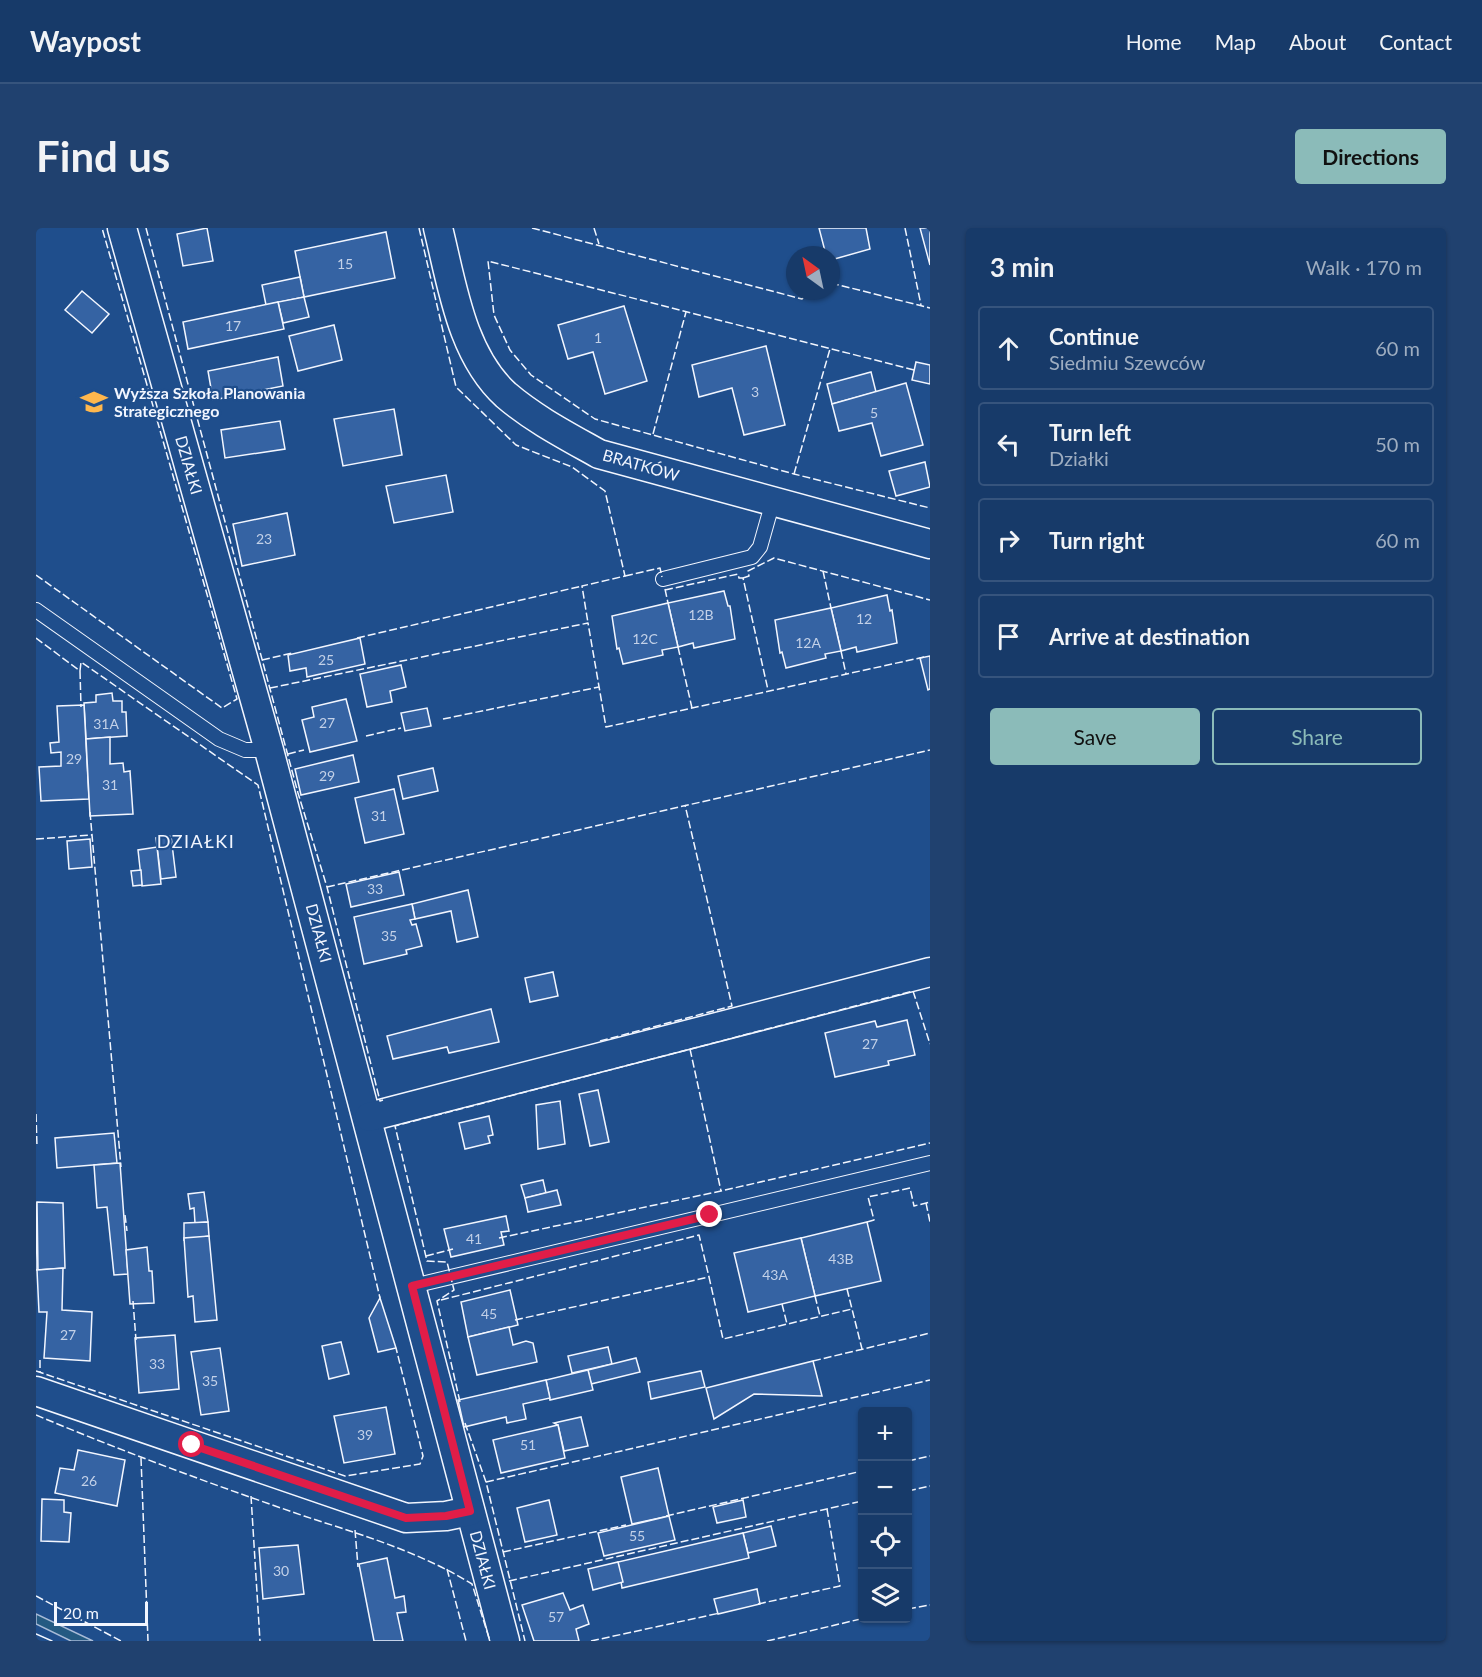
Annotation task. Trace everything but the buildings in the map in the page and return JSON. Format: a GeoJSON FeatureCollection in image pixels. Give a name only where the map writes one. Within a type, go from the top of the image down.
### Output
{"type":"FeatureCollection","features":[{"type":"Feature","properties":{"kind":"street","name":"DZIAŁKI"},"geometry":{"type":"LineString","coordinates":[[122,228],[270,750],[369,1117],[505,1641]]}},
{"type":"Feature","properties":{"kind":"street","name":"BRATKÓW"},"geometry":{"type":"LineString","coordinates":[[438,228],[462,322],[474,350],[504,393],[561,433],[599,454],[930,543]]}},
{"type":"Feature","properties":{"kind":"street"},"geometry":{"type":"LineString","coordinates":[[369,1117],[930,972]]}},
{"type":"Feature","properties":{"kind":"street"},"geometry":{"type":"LineString","coordinates":[[36,1391],[406,1518],[446,1516],[470,1511]]}},
{"type":"Feature","properties":{"kind":"lane"},"geometry":{"type":"LineString","coordinates":[[663,579],[752,557],[760,547],[772,501]]}},
{"type":"Feature","properties":{"kind":"lane"},"geometry":{"type":"LineString","coordinates":[[36,610],[219,739],[245,750],[270,750]]}},
{"type":"Feature","properties":{"kind":"lane"},"geometry":{"type":"LineString","coordinates":[[412,1286],[930,1163]]}},
{"type":"Feature","properties":{"kind":"shaded area"},"geometry":{"type":"Polygon","coordinates":[[[36,1614],[93,1641],[71,1641],[36,1624],[36,1614]]]}},
{"type":"Feature","properties":{"kind":"tram line"},"geometry":{"type":"LineString","coordinates":[[36,1634],[52,1641]]}},
{"type":"Feature","properties":{"kind":"fence"},"geometry":{"type":"LineString","coordinates":[[36,575],[222,708],[237,699],[102,228]]}},
{"type":"Feature","properties":{"kind":"fence"},"geometry":{"type":"LineString","coordinates":[[146,228],[298,793],[327,887],[380,1101],[383,1100]]}},
{"type":"Feature","properties":{"kind":"fence"},"geometry":{"type":"LineString","coordinates":[[419,228],[456,387],[516,445],[572,467],[605,491],[625,576],[582,586],[588,623]]}},
{"type":"Feature","properties":{"kind":"fence"},"geometry":{"type":"LineString","coordinates":[[532,228],[786,295]]}},
{"type":"Feature","properties":{"kind":"fence"},"geometry":{"type":"LineString","coordinates":[[594,228],[599,244]]}},
{"type":"Feature","properties":{"kind":"fence"},"geometry":{"type":"LineString","coordinates":[[905,228],[921,305]]}},
{"type":"Feature","properties":{"kind":"fence"},"geometry":{"type":"LineString","coordinates":[[914,370],[488,261],[494,315],[510,350],[531,375],[595,419],[794,474],[930,508]]}},
{"type":"Feature","properties":{"kind":"fence"},"geometry":{"type":"LineString","coordinates":[[840,285],[930,308]]}},
{"type":"Feature","properties":{"kind":"fence"},"geometry":{"type":"LineString","coordinates":[[653,434],[686,312]]}},
{"type":"Feature","properties":{"kind":"fence"},"geometry":{"type":"LineString","coordinates":[[794,474],[830,349]]}},
{"type":"Feature","properties":{"kind":"fence"},"geometry":{"type":"LineString","coordinates":[[743,578],[749,576],[748,571],[774,558],[930,600]]}},
{"type":"Feature","properties":{"kind":"fence"},"geometry":{"type":"LineString","coordinates":[[625,576],[660,568],[662,577]]}},
{"type":"Feature","properties":{"kind":"fence"},"geometry":{"type":"LineString","coordinates":[[823,571],[831,608]]}},
{"type":"Feature","properties":{"kind":"fence"},"geometry":{"type":"LineString","coordinates":[[665,590],[738,574],[739,578],[743,578],[768,690]]}},
{"type":"Feature","properties":{"kind":"fence"},"geometry":{"type":"LineString","coordinates":[[357,638],[582,586]]}},
{"type":"Feature","properties":{"kind":"fence"},"geometry":{"type":"LineString","coordinates":[[665,589],[668,603]]}},
{"type":"Feature","properties":{"kind":"fence"},"geometry":{"type":"LineString","coordinates":[[270,688],[588,623],[606,727],[924,657]]}},
{"type":"Feature","properties":{"kind":"fence"},"geometry":{"type":"LineString","coordinates":[[36,638],[80,671],[81,662],[258,785],[380,1298]]}},
{"type":"Feature","properties":{"kind":"fence"},"geometry":{"type":"LineString","coordinates":[[678,647],[692,708]]}},
{"type":"Feature","properties":{"kind":"fence"},"geometry":{"type":"LineString","coordinates":[[841,651],[846,674]]}},
{"type":"Feature","properties":{"kind":"fence"},"geometry":{"type":"LineString","coordinates":[[262,660],[292,653]]}},
{"type":"Feature","properties":{"kind":"fence"},"geometry":{"type":"LineString","coordinates":[[80,671],[81,707]]}},
{"type":"Feature","properties":{"kind":"fence"},"geometry":{"type":"LineString","coordinates":[[443,719],[599,687]]}},
{"type":"Feature","properties":{"kind":"fence"},"geometry":{"type":"LineString","coordinates":[[366,736],[401,728]]}},
{"type":"Feature","properties":{"kind":"fence"},"geometry":{"type":"LineString","coordinates":[[288,754],[304,750]]}},
{"type":"Feature","properties":{"kind":"fence"},"geometry":{"type":"LineString","coordinates":[[327,887],[930,750]]}},
{"type":"Feature","properties":{"kind":"fence"},"geometry":{"type":"LineString","coordinates":[[600,1041],[732,1006],[685,805]]}},
{"type":"Feature","properties":{"kind":"fence"},"geometry":{"type":"LineString","coordinates":[[90,812],[121,1167]]}},
{"type":"Feature","properties":{"kind":"fence"},"geometry":{"type":"LineString","coordinates":[[36,839],[92,835]]}},
{"type":"Feature","properties":{"kind":"fence"},"geometry":{"type":"LineString","coordinates":[[460,1402],[437,1301],[454,1290],[447,1262],[427,1261],[395,1126],[913,991],[930,1044]]}},
{"type":"Feature","properties":{"kind":"fence"},"geometry":{"type":"LineString","coordinates":[[690,1049],[721,1191]]}},
{"type":"Feature","properties":{"kind":"fence"},"geometry":{"type":"LineString","coordinates":[[36,1114],[37,1147]]}},
{"type":"Feature","properties":{"kind":"fence"},"geometry":{"type":"LineString","coordinates":[[499,1238],[721,1191],[930,1143]]}},
{"type":"Feature","properties":{"kind":"fence"},"geometry":{"type":"LineString","coordinates":[[867,1222],[874,1220],[868,1197],[910,1188],[914,1206],[930,1202]]}},
{"type":"Feature","properties":{"kind":"fence"},"geometry":{"type":"LineString","coordinates":[[926,1203],[930,1222]]}},
{"type":"Feature","properties":{"kind":"fence"},"geometry":{"type":"LineString","coordinates":[[125,1215],[127,1231]]}},
{"type":"Feature","properties":{"kind":"fence"},"geometry":{"type":"LineString","coordinates":[[441,1300],[699,1235],[709,1277]]}},
{"type":"Feature","properties":{"kind":"fence"},"geometry":{"type":"LineString","coordinates":[[426,1256],[453,1249]]}},
{"type":"Feature","properties":{"kind":"fence"},"geometry":{"type":"LineString","coordinates":[[515,1320],[709,1277],[723,1339],[852,1309]]}},
{"type":"Feature","properties":{"kind":"fence"},"geometry":{"type":"LineString","coordinates":[[847,1289],[862,1349]]}},
{"type":"Feature","properties":{"kind":"fence"},"geometry":{"type":"LineString","coordinates":[[815,1296],[820,1316]]}},
{"type":"Feature","properties":{"kind":"fence"},"geometry":{"type":"LineString","coordinates":[[133,1301],[136,1340]]}},
{"type":"Feature","properties":{"kind":"fence"},"geometry":{"type":"LineString","coordinates":[[782,1304],[787,1324]]}},
{"type":"Feature","properties":{"kind":"fence"},"geometry":{"type":"LineString","coordinates":[[813,1361],[930,1333]]}},
{"type":"Feature","properties":{"kind":"fence"},"geometry":{"type":"LineString","coordinates":[[36,1371],[345,1476],[420,1464],[423,1456],[396,1348]]}},
{"type":"Feature","properties":{"kind":"fence"},"geometry":{"type":"LineString","coordinates":[[40,1360],[40,1372]]}},
{"type":"Feature","properties":{"kind":"fence"},"geometry":{"type":"LineString","coordinates":[[486,1482],[930,1380]]}},
{"type":"Feature","properties":{"kind":"fence"},"geometry":{"type":"LineString","coordinates":[[36,1415],[169,1468],[369,1537],[432,1563],[472,1584],[490,1641]]}},
{"type":"Feature","properties":{"kind":"fence"},"geometry":{"type":"LineString","coordinates":[[465,1423],[486,1482],[525,1641]]}},
{"type":"Feature","properties":{"kind":"fence"},"geometry":{"type":"LineString","coordinates":[[912,1460],[930,1456]]}},
{"type":"Feature","properties":{"kind":"fence"},"geometry":{"type":"LineString","coordinates":[[141,1458],[148,1641]]}},
{"type":"Feature","properties":{"kind":"fence"},"geometry":{"type":"LineString","coordinates":[[666,1516],[858,1472]]}},
{"type":"Feature","properties":{"kind":"fence"},"geometry":{"type":"LineString","coordinates":[[912,1490],[930,1486]]}},
{"type":"Feature","properties":{"kind":"fence"},"geometry":{"type":"LineString","coordinates":[[251,1496],[260,1641]]}},
{"type":"Feature","properties":{"kind":"fence"},"geometry":{"type":"LineString","coordinates":[[509,1581],[858,1502]]}},
{"type":"Feature","properties":{"kind":"fence"},"geometry":{"type":"LineString","coordinates":[[758,1604],[840,1586],[827,1509]]}},
{"type":"Feature","properties":{"kind":"fence"},"geometry":{"type":"LineString","coordinates":[[503,1552],[626,1525]]}},
{"type":"Feature","properties":{"kind":"fence"},"geometry":{"type":"LineString","coordinates":[[355,1530],[358,1567]]}},
{"type":"Feature","properties":{"kind":"fence"},"geometry":{"type":"LineString","coordinates":[[447,1569],[466,1641]]}},
{"type":"Feature","properties":{"kind":"fence"},"geometry":{"type":"LineString","coordinates":[[36,1596],[121,1641]]}},
{"type":"Feature","properties":{"kind":"fence"},"geometry":{"type":"LineString","coordinates":[[912,1608],[930,1605]]}},
{"type":"Feature","properties":{"kind":"fence"},"geometry":{"type":"LineString","coordinates":[[591,1641],[720,1613]]}},
{"type":"Feature","properties":{"kind":"fence"},"geometry":{"type":"LineString","coordinates":[[767,1641],[858,1620]]}},
{"type":"Feature","properties":{"kind":"place","name":"Wyższa Szkoła Planowania Strategicznego"},"geometry":{"type":"Point","coordinates":[94,402]}},
{"type":"Feature","properties":{"kind":"district","name":"DZIAŁKI"},"geometry":{"type":"Point","coordinates":[196,842]}},
{"type":"Feature","properties":{"kind":"route"},"geometry":{"type":"LineString","coordinates":[[192,1445],[406,1518],[446,1516],[470,1511],[412,1286],[710,1215]]}}]}
